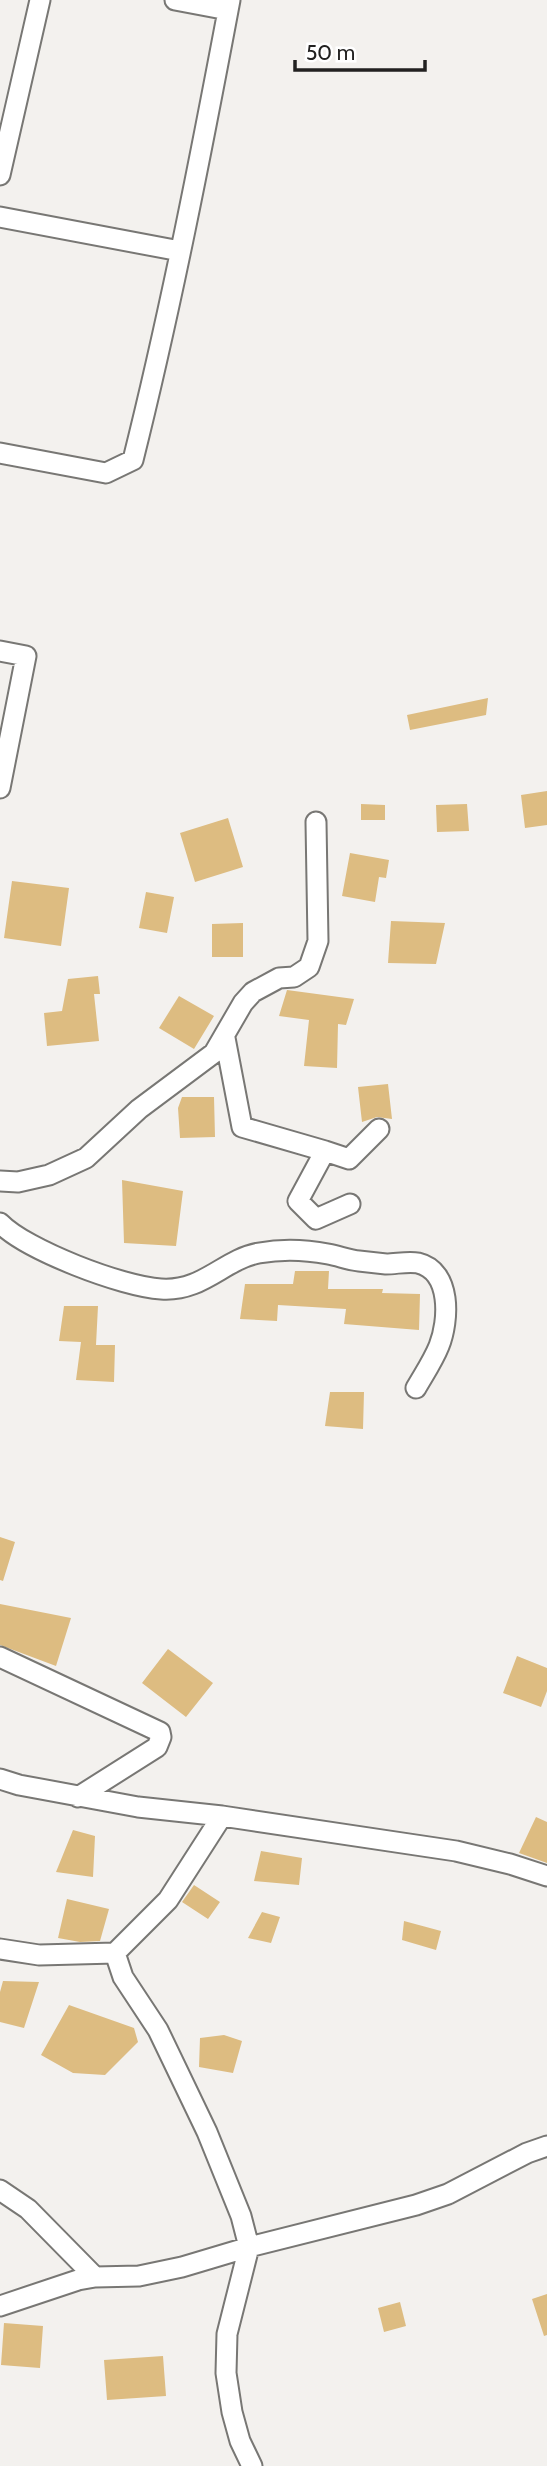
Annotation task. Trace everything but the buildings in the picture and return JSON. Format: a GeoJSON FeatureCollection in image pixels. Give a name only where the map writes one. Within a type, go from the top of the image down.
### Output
{"type":"FeatureCollection","features":[{"type":"Feature","properties":{"kind":"street"},"geometry":{"type":"LineString","coordinates":[[0,175],[40,0]]}},
{"type":"Feature","properties":{"kind":"street"},"geometry":{"type":"LineString","coordinates":[[0,453],[106,473],[133,460],[155,372],[229,5],[174,0]]}},
{"type":"Feature","properties":{"kind":"street"},"geometry":{"type":"LineString","coordinates":[[0,216],[180,251]]}},
{"type":"Feature","properties":{"kind":"street"},"geometry":{"type":"LineString","coordinates":[[0,651],[26,656],[0,788]]}},
{"type":"Feature","properties":{"kind":"street"},"geometry":{"type":"LineString","coordinates":[[0,1181],[18,1182],[50,1175],[86,1158],[139,1109],[214,1052],[225,1038],[243,1003],[253,992],[279,978],[294,977],[309,967],[317,941],[316,822]]}},
{"type":"Feature","properties":{"kind":"street"},"geometry":{"type":"LineString","coordinates":[[225,1038],[242,1127],[349,1159],[379,1129]]}},
{"type":"Feature","properties":{"kind":"street"},"geometry":{"type":"LineString","coordinates":[[325,1151],[298,1201],[316,1219],[350,1204]]}},
{"type":"Feature","properties":{"kind":"street"},"geometry":{"type":"LineString","coordinates":[[0,1223],[37,1249],[118,1280],[163,1290],[199,1283],[256,1253],[285,1250],[326,1253],[355,1261],[384,1264],[418,1263],[431,1269],[439,1279],[445,1309],[439,1345],[416,1388]]}},
{"type":"Feature","properties":{"kind":"street"},"geometry":{"type":"LineString","coordinates":[[0,1657],[160,1732],[157,1747],[78,1797]]}},
{"type":"Feature","properties":{"kind":"street"},"geometry":{"type":"LineString","coordinates":[[0,1779],[78,1797],[138,1807],[222,1816],[456,1851],[547,1876]]}},
{"type":"Feature","properties":{"kind":"street"},"geometry":{"type":"LineString","coordinates":[[0,1949],[40,1955],[116,1953],[168,1900],[222,1816]]}},
{"type":"Feature","properties":{"kind":"street"},"geometry":{"type":"LineString","coordinates":[[116,1953],[123,1977],[159,2030],[207,2132],[233,2195],[249,2247],[227,2334],[226,2373],[240,2441],[252,2466]]}},
{"type":"Feature","properties":{"kind":"street"},"geometry":{"type":"LineString","coordinates":[[0,2306],[95,2277],[139,2276],[182,2267],[249,2247],[416,2205],[448,2193],[527,2153],[547,2146]]}},
{"type":"Feature","properties":{"kind":"street"},"geometry":{"type":"LineString","coordinates":[[0,2190],[28,2209],[95,2277]]}}]}
